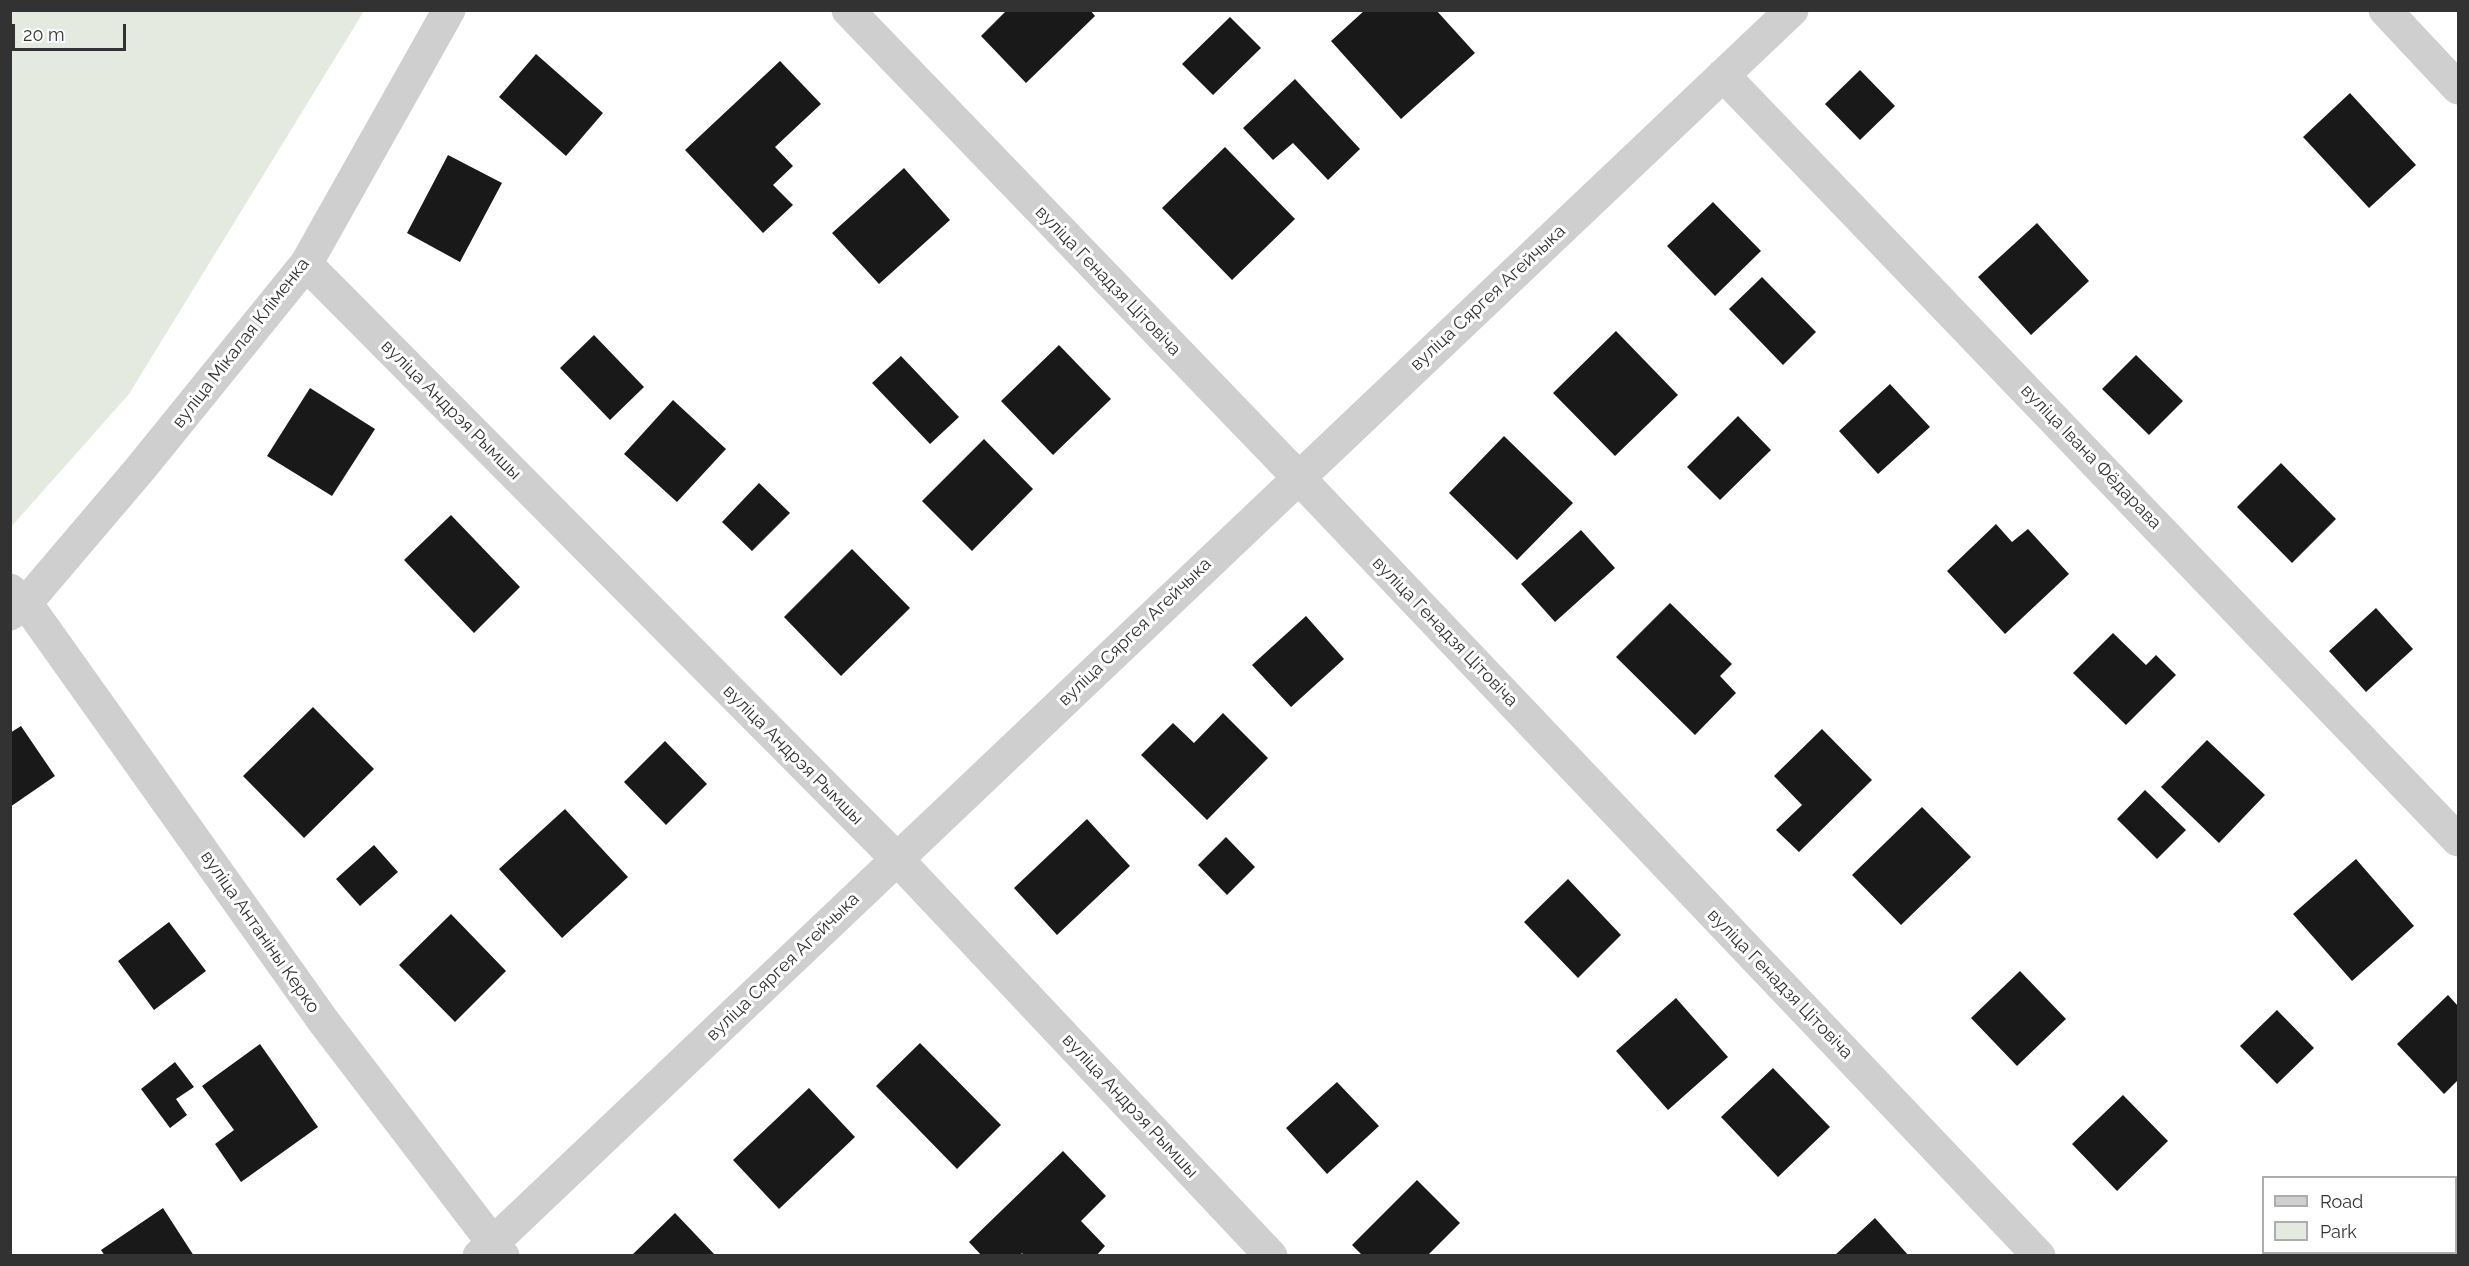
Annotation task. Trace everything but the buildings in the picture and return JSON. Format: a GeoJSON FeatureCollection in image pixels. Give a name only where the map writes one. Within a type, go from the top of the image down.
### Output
{"type":"FeatureCollection","features":[{"type":"Feature","properties":{"kind":"street","name":"вуліца Мікалая Кліменка"},"geometry":{"type":"LineString","coordinates":[[16,602],[140,469],[306,264],[449,10]]}},
{"type":"Feature","properties":{"kind":"street","name":"вуліца Генадзя Цітовіча"},"geometry":{"type":"LineString","coordinates":[[848,10],[1298,477],[2039,1256]]}},
{"type":"Feature","properties":{"kind":"street","name":"вуліца Сяргея Агейчыка"},"geometry":{"type":"LineString","coordinates":[[492,1252],[897,860],[1792,10]]}},
{"type":"Feature","properties":{"kind":"street"},"geometry":{"type":"LineString","coordinates":[[2385,10],[2458,88]]}},
{"type":"Feature","properties":{"kind":"street","name":"вуліца Івана Фёдарава"},"geometry":{"type":"LineString","coordinates":[[1723,75],[2458,840]]}},
{"type":"Feature","properties":{"kind":"street","name":"вуліца Андрэя Рымшы"},"geometry":{"type":"LineString","coordinates":[[306,264],[897,860],[1271,1256]]}},
{"type":"Feature","properties":{"kind":"street","name":"вуліца Антаніны Керко"},"geometry":{"type":"LineString","coordinates":[[16,602],[492,1252]]}},
{"type":"Feature","properties":{"kind":"green space"},"geometry":{"type":"Polygon","coordinates":[[[11,10],[364,11],[129,394],[11,527],[11,10]]]}}]}
